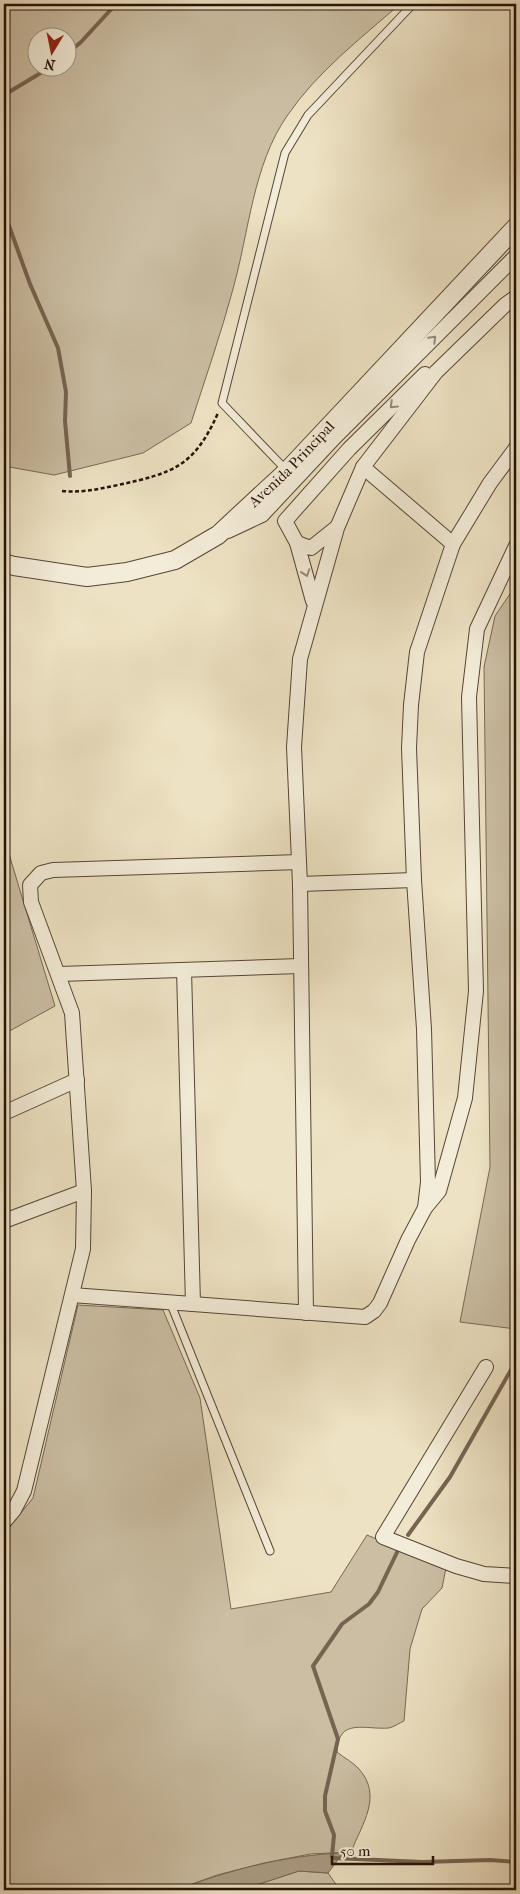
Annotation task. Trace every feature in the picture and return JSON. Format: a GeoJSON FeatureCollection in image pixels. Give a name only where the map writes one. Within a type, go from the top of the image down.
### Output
{"type":"FeatureCollection","features":[{"type":"Feature","properties":{"kind":"street","name":"Avenida Principal"},"geometry":{"type":"LineString","coordinates":[[4,563],[87,577],[126,572],[175,560],[218,535],[403,358],[509,243],[516,227]]}},
{"type":"Feature","properties":{"kind":"street"},"geometry":{"type":"LineString","coordinates":[[218,535],[262,515],[335,437],[403,358],[516,256]]}},
{"type":"Feature","properties":{"kind":"street"},"geometry":{"type":"LineString","coordinates":[[313,604],[309,582],[297,543],[285,521],[349,448],[516,286]]}},
{"type":"Feature","properties":{"kind":"street"},"geometry":{"type":"LineString","coordinates":[[306,1313],[300,884],[294,746],[300,659],[313,604],[337,528],[363,467],[436,372],[505,304],[516,297]]}},
{"type":"Feature","properties":{"kind":"street"},"geometry":{"type":"LineString","coordinates":[[335,437],[349,448]]}},
{"type":"Feature","properties":{"kind":"street"},"geometry":{"type":"LineString","coordinates":[[425,1208],[428,1182],[424,1029],[414,880],[409,748],[411,705],[417,652],[453,544],[490,483],[516,448]]}},
{"type":"Feature","properties":{"kind":"street"},"geometry":{"type":"LineString","coordinates":[[363,467],[453,544]]}},
{"type":"Feature","properties":{"kind":"street"},"geometry":{"type":"LineString","coordinates":[[297,543],[312,548],[337,528]]}},
{"type":"Feature","properties":{"kind":"street"},"geometry":{"type":"LineString","coordinates":[[72,1295],[365,1317],[374,1311],[386,1292],[408,1240],[425,1208],[438,1191],[465,1098],[476,991],[469,697],[477,629],[516,546]]}},
{"type":"Feature","properties":{"kind":"street"},"geometry":{"type":"LineString","coordinates":[[4,1522],[14,1510],[24,1491],[83,1248],[84,1191],[72,1013],[31,902],[30,885],[41,873],[53,870],[299,862]]}},
{"type":"Feature","properties":{"kind":"street"},"geometry":{"type":"LineString","coordinates":[[300,884],[414,880]]}},
{"type":"Feature","properties":{"kind":"street"},"geometry":{"type":"LineString","coordinates":[[59,974],[300,966]]}},
{"type":"Feature","properties":{"kind":"street"},"geometry":{"type":"LineString","coordinates":[[184,970],[193,1304]]}},
{"type":"Feature","properties":{"kind":"street"},"geometry":{"type":"LineString","coordinates":[[4,1114],[77,1080]]}},
{"type":"Feature","properties":{"kind":"street"},"geometry":{"type":"LineString","coordinates":[[4,1221],[84,1191]]}},
{"type":"Feature","properties":{"kind":"street"},"geometry":{"type":"LineString","coordinates":[[486,1367],[382,1537],[456,1566],[484,1574],[516,1576]]}},
{"type":"Feature","properties":{"kind":"lane"},"geometry":{"type":"LineString","coordinates":[[286,471],[222,404],[285,153],[308,115],[413,4]]}},
{"type":"Feature","properties":{"kind":"lane"},"geometry":{"type":"LineString","coordinates":[[170,1302],[270,1550]]}},
{"type":"Feature","properties":{"kind":"path"},"geometry":{"type":"LineString","coordinates":[[62,491],[79,493],[160,476],[179,467],[206,440],[222,404]]}},
{"type":"Feature","properties":{"kind":"shaded area"},"geometry":{"type":"Polygon","coordinates":[[[4,4],[400,4],[325,70],[299,100],[276,135],[259,177],[239,267],[191,423],[143,453],[54,475],[4,466],[4,4]]]}},
{"type":"Feature","properties":{"kind":"shaded area"},"geometry":{"type":"Polygon","coordinates":[[[516,585],[516,1329],[460,1322],[490,1167],[484,667],[495,616],[516,585]]]}},
{"type":"Feature","properties":{"kind":"shaded area"},"geometry":{"type":"Polygon","coordinates":[[[9,854],[55,1006],[4,1034],[4,855],[9,854]]]}},
{"type":"Feature","properties":{"kind":"shaded area"},"geometry":{"type":"Polygon","coordinates":[[[78,1305],[163,1310],[200,1398],[231,1609],[331,1592],[367,1535],[446,1568],[442,1588],[422,1609],[410,1649],[404,1721],[389,1728],[354,1728],[342,1734],[339,1741],[337,1752],[359,1769],[366,1779],[369,1789],[370,1800],[365,1821],[351,1852],[310,1854],[264,1863],[217,1875],[176,1890],[4,1890],[4,1534],[33,1498],[78,1305]]]}},
{"type":"Feature","properties":{"kind":"shaded area"},"geometry":{"type":"Polygon","coordinates":[[[343,1853],[328,1873],[299,1871],[241,1890],[176,1890],[237,1870],[279,1860],[343,1853]]]}},
{"type":"Feature","properties":{"kind":"shaded area"},"geometry":{"type":"Polygon","coordinates":[[[299,1871],[328,1873],[340,1890],[241,1890],[299,1871]]]}},
{"type":"Feature","properties":{"kind":"waterway"},"geometry":{"type":"LineString","coordinates":[[78,45],[116,4]]}},
{"type":"Feature","properties":{"kind":"waterway"},"geometry":{"type":"LineString","coordinates":[[4,95],[32,78]]}},
{"type":"Feature","properties":{"kind":"waterway"},"geometry":{"type":"LineString","coordinates":[[4,212],[30,284],[58,348],[66,392],[65,421],[70,476]]}},
{"type":"Feature","properties":{"kind":"waterway"},"geometry":{"type":"LineString","coordinates":[[408,1535],[450,1477],[516,1361]]}},
{"type":"Feature","properties":{"kind":"waterway"},"geometry":{"type":"LineString","coordinates":[[332,1856],[334,1835],[325,1811],[325,1796],[338,1739],[313,1666],[342,1624],[369,1604],[378,1592],[400,1546]]}},
{"type":"Feature","properties":{"kind":"waterway"},"geometry":{"type":"LineString","coordinates":[[333,1858],[423,1862],[490,1860],[516,1862]]}}]}
